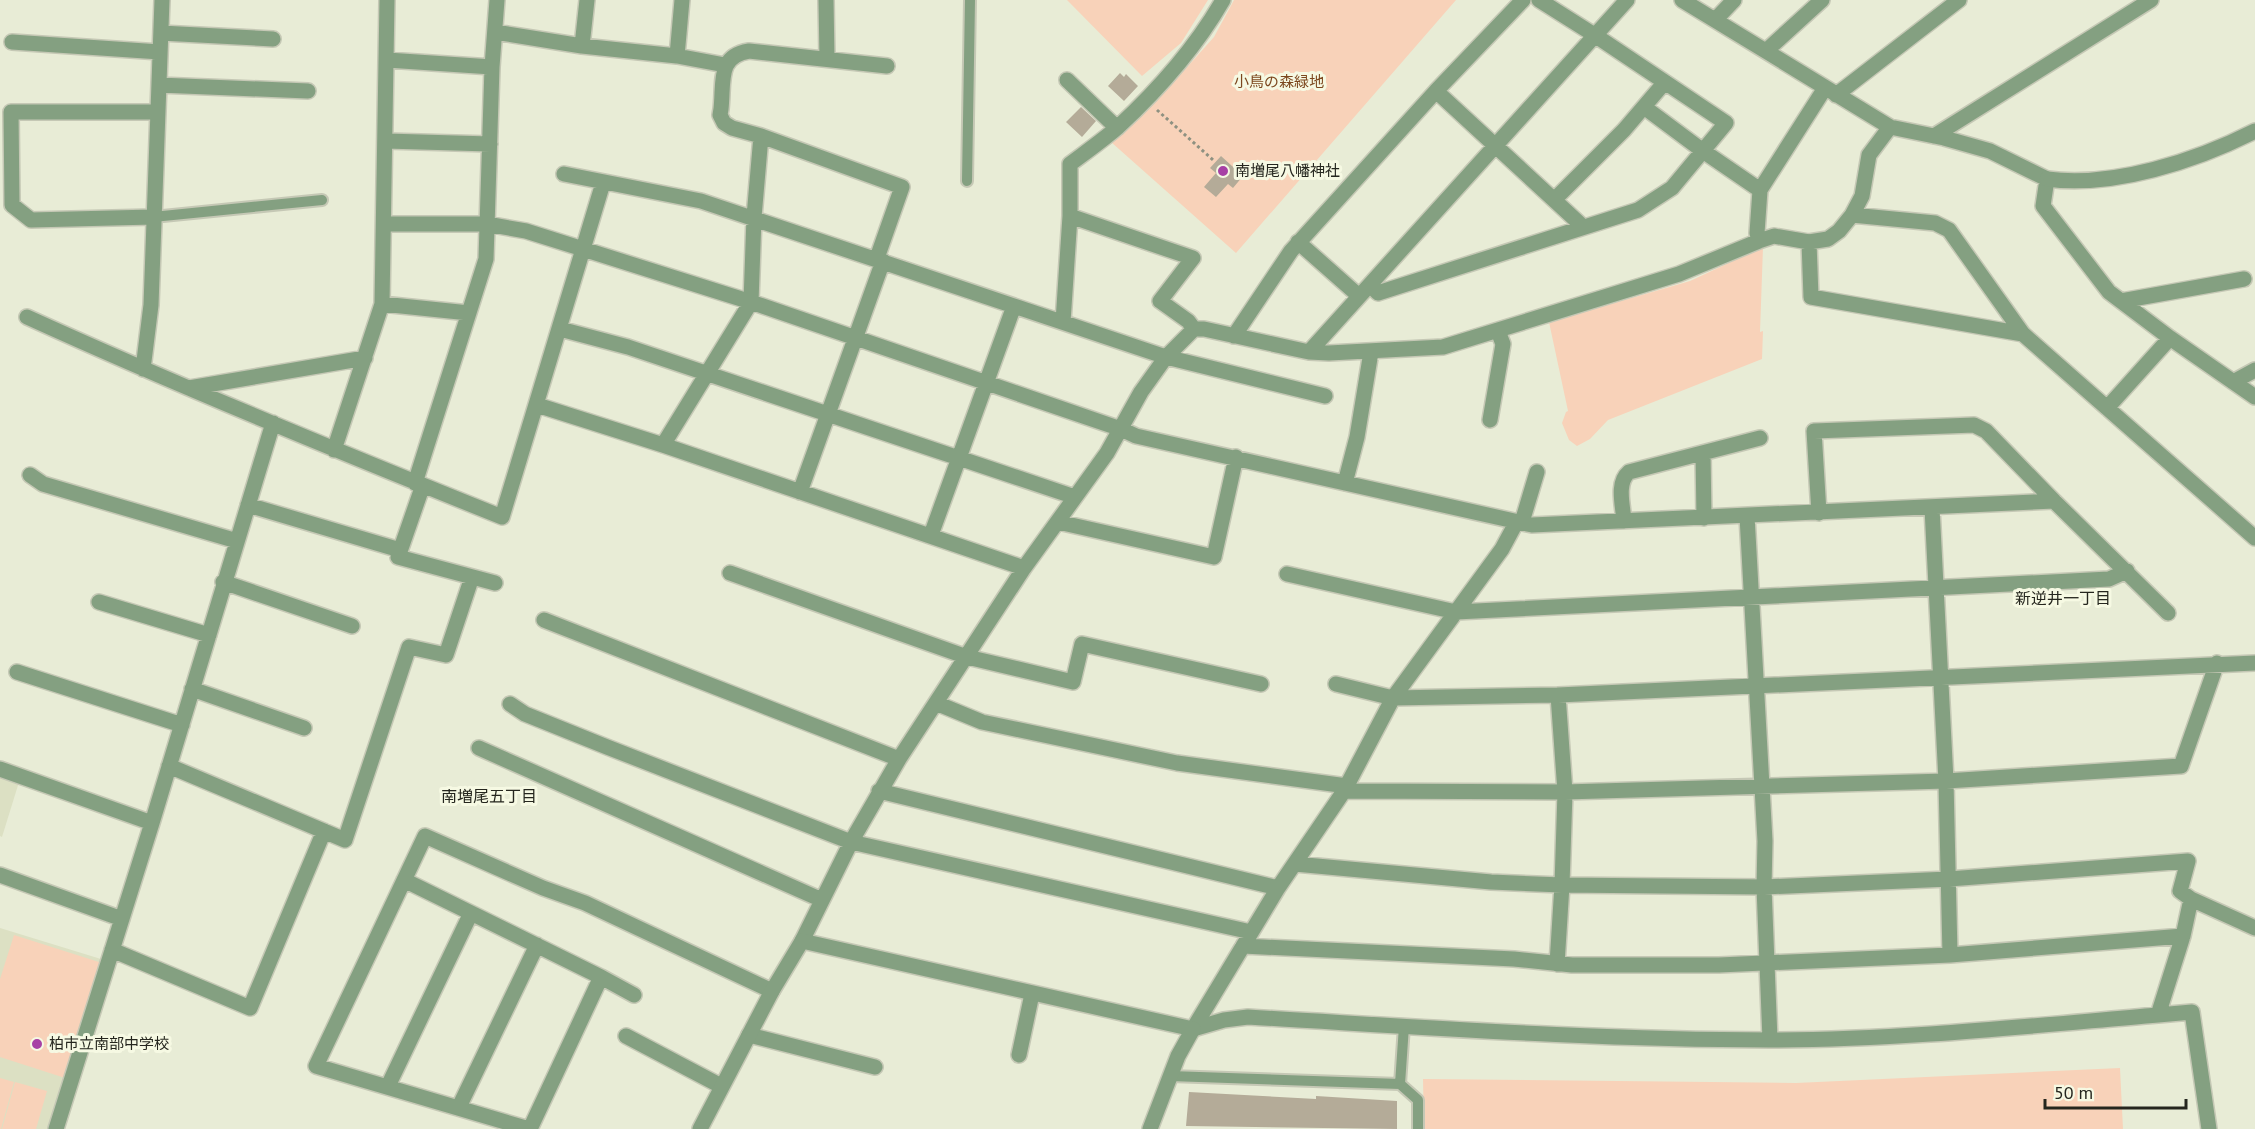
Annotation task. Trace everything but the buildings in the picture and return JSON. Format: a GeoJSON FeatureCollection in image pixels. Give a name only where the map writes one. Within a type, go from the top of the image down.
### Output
{"type":"FeatureCollection","features":[{"type":"Feature","properties":{"kind":"street"},"geometry":{"type":"LineString","coordinates":[[143,369],[151,305],[162,0]]}},
{"type":"Feature","properties":{"kind":"street"},"geometry":{"type":"LineString","coordinates":[[334,450],[382,304],[387,0]]}},
{"type":"Feature","properties":{"kind":"street"},"geometry":{"type":"LineString","coordinates":[[495,583],[398,557],[486,259],[492,67],[497,0]]}},
{"type":"Feature","properties":{"kind":"street"},"geometry":{"type":"LineString","coordinates":[[582,46],[587,0]]}},
{"type":"Feature","properties":{"kind":"street"},"geometry":{"type":"LineString","coordinates":[[677,57],[682,0]]}},
{"type":"Feature","properties":{"kind":"street"},"geometry":{"type":"LineString","coordinates":[[826,0],[827,58]]}},
{"type":"Feature","properties":{"kind":"street"},"geometry":{"type":"LineString","coordinates":[[1063,322],[1070,216],[1070,164],[1117,128],[1206,30],[1223,0]]}},
{"type":"Feature","properties":{"kind":"street"},"geometry":{"type":"LineString","coordinates":[[1234,336],[1298,242],[1523,0]]}},
{"type":"Feature","properties":{"kind":"street"},"geometry":{"type":"LineString","coordinates":[[1298,242],[1365,291],[1378,292],[1638,210],[1672,189],[1726,123],[1539,0]]}},
{"type":"Feature","properties":{"kind":"street"},"geometry":{"type":"LineString","coordinates":[[1310,352],[1627,0]]}},
{"type":"Feature","properties":{"kind":"street"},"geometry":{"type":"LineString","coordinates":[[1682,0],[1890,127],[1990,151],[2047,179],[2095,180],[2135,173],[2203,153],[2255,131]]}},
{"type":"Feature","properties":{"kind":"street"},"geometry":{"type":"LineString","coordinates":[[1716,19],[1734,0]]}},
{"type":"Feature","properties":{"kind":"street"},"geometry":{"type":"LineString","coordinates":[[1767,50],[1822,0]]}},
{"type":"Feature","properties":{"kind":"street"},"geometry":{"type":"LineString","coordinates":[[1759,241],[1756,233],[1760,190],[1831,91],[1959,0]]}},
{"type":"Feature","properties":{"kind":"street"},"geometry":{"type":"LineString","coordinates":[[1934,136],[2151,0]]}},
{"type":"Feature","properties":{"kind":"street"},"geometry":{"type":"LineString","coordinates":[[495,32],[726,65]]}},
{"type":"Feature","properties":{"kind":"street"},"geometry":{"type":"LineString","coordinates":[[161,33],[273,39]]}},
{"type":"Feature","properties":{"kind":"street"},"geometry":{"type":"LineString","coordinates":[[12,42],[160,52]]}},
{"type":"Feature","properties":{"kind":"street"},"geometry":{"type":"LineString","coordinates":[[800,492],[855,338],[902,188],[761,136],[732,128],[724,123],[720,115],[726,65],[730,57],[749,51],[887,66]]}},
{"type":"Feature","properties":{"kind":"street"},"geometry":{"type":"LineString","coordinates":[[387,60],[492,67]]}},
{"type":"Feature","properties":{"kind":"street"},"geometry":{"type":"LineString","coordinates":[[1067,80],[1117,128]]}},
{"type":"Feature","properties":{"kind":"street"},"geometry":{"type":"LineString","coordinates":[[1554,200],[1624,130],[1665,82]]}},
{"type":"Feature","properties":{"kind":"street"},"geometry":{"type":"LineString","coordinates":[[159,85],[308,91]]}},
{"type":"Feature","properties":{"kind":"street"},"geometry":{"type":"LineString","coordinates":[[1436,91],[1581,227]]}},
{"type":"Feature","properties":{"kind":"street"},"geometry":{"type":"LineString","coordinates":[[1644,107],[1703,152],[1760,190]]}},
{"type":"Feature","properties":{"kind":"street"},"geometry":{"type":"LineString","coordinates":[[153,217],[31,220],[12,205],[11,112],[157,112]]}},
{"type":"Feature","properties":{"kind":"street"},"geometry":{"type":"LineString","coordinates":[[1070,216],[1193,258],[1160,301],[1188,321],[1194,329],[1329,354],[1443,347],[1679,274],[1774,236],[1809,242],[1828,239],[1839,231],[1852,215],[1862,196],[1869,155],[1890,127]]}},
{"type":"Feature","properties":{"kind":"street"},"geometry":{"type":"LineString","coordinates":[[663,445],[751,302],[754,217],[761,136]]}},
{"type":"Feature","properties":{"kind":"street"},"geometry":{"type":"LineString","coordinates":[[386,141],[490,144]]}},
{"type":"Feature","properties":{"kind":"street"},"geometry":{"type":"LineString","coordinates":[[564,174],[701,201],[1166,357],[1325,396]]}},
{"type":"Feature","properties":{"kind":"street"},"geometry":{"type":"LineString","coordinates":[[2047,179],[2043,206],[2109,292],[2255,398]]}},
{"type":"Feature","properties":{"kind":"street"},"geometry":{"type":"LineString","coordinates":[[27,317],[334,450],[502,517],[603,183]]}},
{"type":"Feature","properties":{"kind":"street"},"geometry":{"type":"LineString","coordinates":[[1852,215],[1935,223],[1949,230],[2023,334],[2255,538]]}},
{"type":"Feature","properties":{"kind":"street"},"geometry":{"type":"LineString","coordinates":[[384,224],[487,224],[526,231],[751,302],[1136,436],[1532,525],[2054,501]]}},
{"type":"Feature","properties":{"kind":"street"},"geometry":{"type":"LineString","coordinates":[[1809,242],[1811,297],[2023,334]]}},
{"type":"Feature","properties":{"kind":"street"},"geometry":{"type":"LineString","coordinates":[[2121,301],[2244,279]]}},
{"type":"Feature","properties":{"kind":"street"},"geometry":{"type":"LineString","coordinates":[[382,304],[469,313]]}},
{"type":"Feature","properties":{"kind":"street"},"geometry":{"type":"LineString","coordinates":[[931,535],[1014,306]]}},
{"type":"Feature","properties":{"kind":"street"},"geometry":{"type":"LineString","coordinates":[[560,329],[628,346],[1075,497]]}},
{"type":"Feature","properties":{"kind":"street"},"geometry":{"type":"LineString","coordinates":[[700,1129],[772,991],[802,941],[879,791],[1024,568],[1121,429],[1141,392],[1166,357],[1194,329]]}},
{"type":"Feature","properties":{"kind":"street"},"geometry":{"type":"LineString","coordinates":[[1490,420],[1503,344],[1498,331]]}},
{"type":"Feature","properties":{"kind":"street"},"geometry":{"type":"LineString","coordinates":[[2107,408],[2170,338]]}},
{"type":"Feature","properties":{"kind":"street"},"geometry":{"type":"LineString","coordinates":[[1345,483],[1357,437],[1371,352]]}},
{"type":"Feature","properties":{"kind":"street"},"geometry":{"type":"LineString","coordinates":[[189,388],[365,358]]}},
{"type":"Feature","properties":{"kind":"street"},"geometry":{"type":"LineString","coordinates":[[2233,382],[2255,369]]}},
{"type":"Feature","properties":{"kind":"street"},"geometry":{"type":"LineString","coordinates":[[537,405],[663,445],[1024,568]]}},
{"type":"Feature","properties":{"kind":"street"},"geometry":{"type":"LineString","coordinates":[[56,1129],[152,823],[273,423]]}},
{"type":"Feature","properties":{"kind":"street"},"geometry":{"type":"LineString","coordinates":[[1820,513],[1814,431],[1974,425],[1986,431],[2168,613]]}},
{"type":"Feature","properties":{"kind":"street"},"geometry":{"type":"LineString","coordinates":[[1624,521],[1622,487],[1625,476],[1629,472],[1760,438]]}},
{"type":"Feature","properties":{"kind":"street"},"geometry":{"type":"LineString","coordinates":[[1703,453],[1704,518]]}},
{"type":"Feature","properties":{"kind":"street"},"geometry":{"type":"LineString","coordinates":[[1058,522],[1214,557],[1236,457]]}},
{"type":"Feature","properties":{"kind":"street"},"geometry":{"type":"LineString","coordinates":[[1150,1129],[1170,1076],[1193,1029],[1278,888],[1345,789],[1393,698],[1502,549],[1519,521],[1537,472]]}},
{"type":"Feature","properties":{"kind":"street"},"geometry":{"type":"LineString","coordinates":[[30,475],[43,484],[237,541]]}},
{"type":"Feature","properties":{"kind":"street"},"geometry":{"type":"LineString","coordinates":[[248,505],[400,550]]}},
{"type":"Feature","properties":{"kind":"street"},"geometry":{"type":"LineString","coordinates":[[1932,508],[1942,676],[1950,955]]}},
{"type":"Feature","properties":{"kind":"street"},"geometry":{"type":"LineString","coordinates":[[1747,516],[1765,841],[1764,887],[1770,1040]]}},
{"type":"Feature","properties":{"kind":"street"},"geometry":{"type":"LineString","coordinates":[[1287,574],[1456,612],[2109,579],[2127,571]]}},
{"type":"Feature","properties":{"kind":"street"},"geometry":{"type":"LineString","coordinates":[[730,573],[967,657],[1073,682],[1082,644],[1262,684]]}},
{"type":"Feature","properties":{"kind":"street"},"geometry":{"type":"LineString","coordinates":[[169,766],[345,840],[409,647],[446,655],[472,577]]}},
{"type":"Feature","properties":{"kind":"street"},"geometry":{"type":"LineString","coordinates":[[224,582],[352,626]]}},
{"type":"Feature","properties":{"kind":"street"},"geometry":{"type":"LineString","coordinates":[[99,602],[209,635]]}},
{"type":"Feature","properties":{"kind":"street"},"geometry":{"type":"LineString","coordinates":[[544,620],[899,759]]}},
{"type":"Feature","properties":{"kind":"street"},"geometry":{"type":"LineString","coordinates":[[936,703],[982,722],[1177,763],[1345,789],[1565,792],[1946,781],[2181,766],[2217,663]]}},
{"type":"Feature","properties":{"kind":"street"},"geometry":{"type":"LineString","coordinates":[[1336,684],[1393,698],[1558,695],[2255,663]]}},
{"type":"Feature","properties":{"kind":"street"},"geometry":{"type":"LineString","coordinates":[[17,672],[182,725]]}},
{"type":"Feature","properties":{"kind":"street"},"geometry":{"type":"LineString","coordinates":[[192,689],[304,728]]}},
{"type":"Feature","properties":{"kind":"street"},"geometry":{"type":"LineString","coordinates":[[1557,964],[1563,885],[1565,792],[1558,695]]}},
{"type":"Feature","properties":{"kind":"street"},"geometry":{"type":"LineString","coordinates":[[510,704],[525,714],[851,842],[1247,939],[1557,964],[1767,964],[1950,955],[2183,936]]}},
{"type":"Feature","properties":{"kind":"street"},"geometry":{"type":"LineString","coordinates":[[479,748],[822,900]]}},
{"type":"Feature","properties":{"kind":"street"},"geometry":{"type":"LineString","coordinates":[[0,769],[152,823]]}},
{"type":"Feature","properties":{"kind":"street"},"geometry":{"type":"LineString","coordinates":[[879,791],[1278,888]]}},
{"type":"Feature","properties":{"kind":"street"},"geometry":{"type":"LineString","coordinates":[[112,950],[250,1008],[324,831]]}},
{"type":"Feature","properties":{"kind":"street"},"geometry":{"type":"LineString","coordinates":[[601,977],[529,1129],[316,1066],[425,836],[543,888],[585,903],[772,991]]}},
{"type":"Feature","properties":{"kind":"street"},"geometry":{"type":"LineString","coordinates":[[1295,864],[1491,882],[1764,887],[1949,879],[2188,861],[2180,891],[2191,899],[2255,928]]}},
{"type":"Feature","properties":{"kind":"street"},"geometry":{"type":"LineString","coordinates":[[0,875],[122,919]]}},
{"type":"Feature","properties":{"kind":"street"},"geometry":{"type":"LineString","coordinates":[[404,880],[634,995]]}},
{"type":"Feature","properties":{"kind":"street"},"geometry":{"type":"LineString","coordinates":[[2158,1015],[2183,936],[2191,899]]}},
{"type":"Feature","properties":{"kind":"street"},"geometry":{"type":"LineString","coordinates":[[388,1086],[471,913]]}},
{"type":"Feature","properties":{"kind":"street"},"geometry":{"type":"LineString","coordinates":[[802,941],[1193,1029],[1224,1020],[1248,1017],[1529,1034],[1770,1040],[1951,1033],[2192,1012],[2209,1129]]}},
{"type":"Feature","properties":{"kind":"street"},"geometry":{"type":"LineString","coordinates":[[459,1107],[537,945]]}},
{"type":"Feature","properties":{"kind":"street"},"geometry":{"type":"LineString","coordinates":[[1018,1055],[1032,994]]}},
{"type":"Feature","properties":{"kind":"street"},"geometry":{"type":"LineString","coordinates":[[749,1035],[875,1068]]}},
{"type":"Feature","properties":{"kind":"street"},"geometry":{"type":"LineString","coordinates":[[626,1036],[721,1086]]}},
{"type":"Feature","properties":{"kind":"lane"},"geometry":{"type":"LineString","coordinates":[[967,181],[970,0]]}},
{"type":"Feature","properties":{"kind":"lane"},"geometry":{"type":"LineString","coordinates":[[153,217],[322,200]]}},
{"type":"Feature","properties":{"kind":"lane"},"geometry":{"type":"LineString","coordinates":[[1400,1084],[1404,1026]]}},
{"type":"Feature","properties":{"kind":"lane"},"geometry":{"type":"LineString","coordinates":[[1170,1076],[1400,1084],[1418,1100],[1418,1129]]}},
{"type":"Feature","properties":{"kind":"path"},"geometry":{"type":"LineString","coordinates":[[1144,99],[1213,160]]}},
{"type":"Feature","properties":{"kind":"shaded area"},"geometry":{"type":"Polygon","coordinates":[[[0,775],[19,782],[2,837],[0,836],[0,775]]]}},
{"type":"Feature","properties":{"kind":"shaded area","name":"柏市立南部中学校"},"geometry":{"type":"Polygon","coordinates":[[[0,928],[101,959],[48,1129],[0,1129],[0,928]]]}},
{"type":"Feature","properties":{"kind":"green space"},"geometry":{"type":"Polygon","coordinates":[[[1067,0],[1208,0],[1181,43],[1142,76],[1067,0]]]}},
{"type":"Feature","properties":{"kind":"green space","name":"小鳥の森緑地"},"geometry":{"type":"Polygon","coordinates":[[[1234,0],[1456,0],[1236,253],[1111,142],[1180,75],[1214,37],[1234,0]]]}},
{"type":"Feature","properties":{"kind":"green space"},"geometry":{"type":"Polygon","coordinates":[[[1763,247],[1760,332],[1763,331],[1762,359],[1608,420],[1590,439],[1577,446],[1569,440],[1562,423],[1568,411],[1549,322],[1690,281],[1763,247]]]}},
{"type":"Feature","properties":{"kind":"green space","name":"柏市立南部中学校"},"geometry":{"type":"Polygon","coordinates":[[[14,935],[102,963],[65,1078],[0,1057],[0,979],[14,935]]]}},
{"type":"Feature","properties":{"kind":"green space"},"geometry":{"type":"Polygon","coordinates":[[[2120,1068],[2123,1129],[1424,1129],[1423,1079],[1796,1083],[2120,1068]]]}},
{"type":"Feature","properties":{"kind":"green space"},"geometry":{"type":"Polygon","coordinates":[[[0,1078],[14,1082],[1,1129],[0,1129],[0,1078]]]}},
{"type":"Feature","properties":{"kind":"green space"},"geometry":{"type":"Polygon","coordinates":[[[15,1082],[47,1091],[36,1129],[2,1129],[15,1082]]]}},
{"type":"Feature","properties":{"kind":"place","name":"南増尾八幡神社"},"geometry":{"type":"Point","coordinates":[1223,171]}},
{"type":"Feature","properties":{"kind":"place","name":"柏市立南部中学校"},"geometry":{"type":"Point","coordinates":[37,1044]}},
{"type":"Feature","properties":{"kind":"district","name":"新逆井一丁目"},"geometry":{"type":"Point","coordinates":[2063,598]}},
{"type":"Feature","properties":{"kind":"district","name":"南増尾五丁目"},"geometry":{"type":"Point","coordinates":[489,796]}}]}
